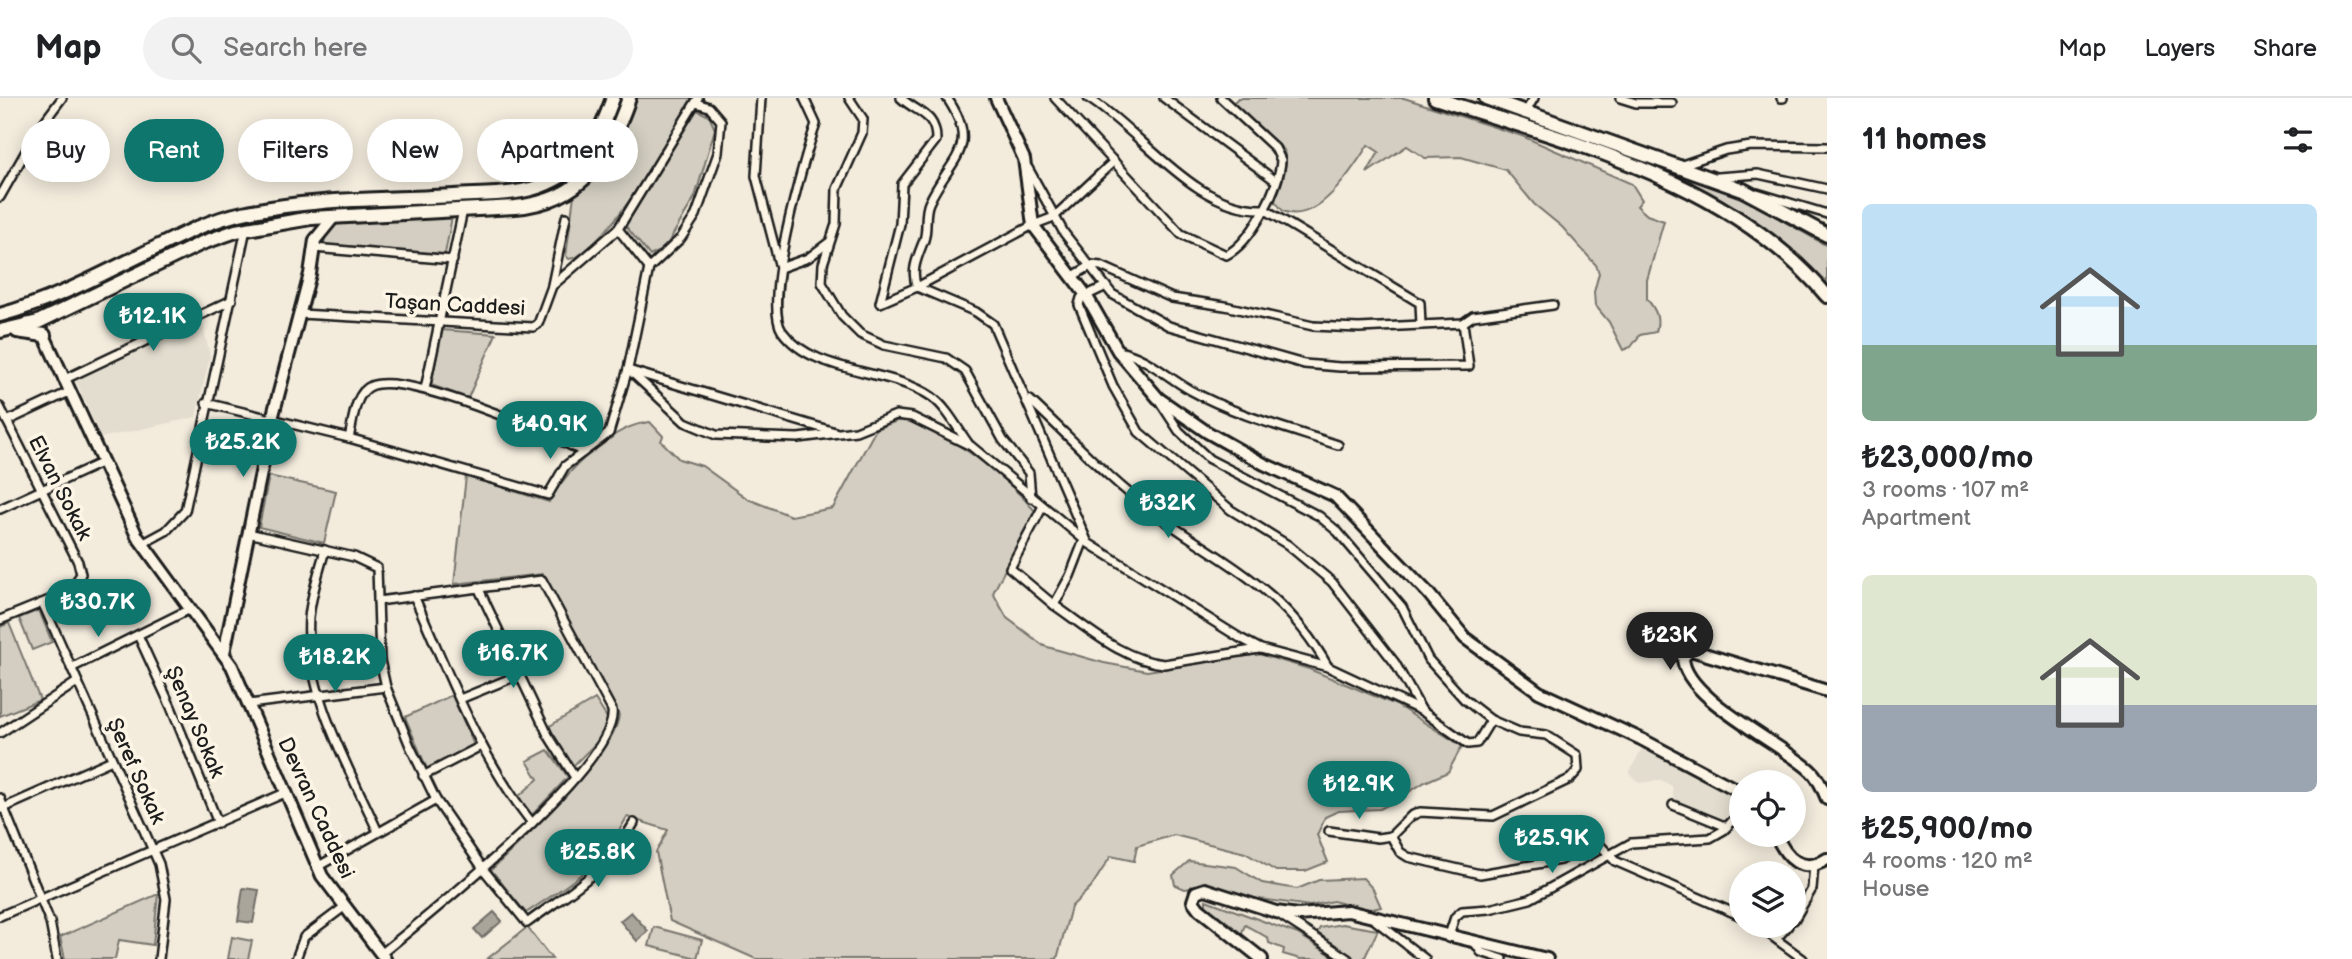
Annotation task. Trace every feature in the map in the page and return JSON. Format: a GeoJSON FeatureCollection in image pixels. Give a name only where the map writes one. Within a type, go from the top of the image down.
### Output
{"type":"FeatureCollection","features":[{"type":"Feature","properties":{"kind":"main road"},"geometry":{"type":"LineString","coordinates":[[0,315],[39,303],[179,237],[243,213],[323,203],[504,193],[545,185],[562,176],[586,156],[613,98]]}},
{"type":"Feature","properties":{"kind":"main road"},"geometry":{"type":"LineString","coordinates":[[2,331],[45,319],[202,243],[246,229],[302,219],[533,204],[572,188],[603,158],[629,98]]}},
{"type":"Feature","properties":{"kind":"main road"},"geometry":{"type":"LineString","coordinates":[[996,98],[1024,159],[1033,225],[1086,295],[1118,351],[1158,398],[1207,432],[1335,496],[1428,593],[1465,638],[1539,692],[1641,739],[1729,786]]}},
{"type":"Feature","properties":{"kind":"main road"},"geometry":{"type":"LineString","coordinates":[[1435,98],[1631,164],[1683,187],[1795,261],[1827,296]]}},
{"type":"Feature","properties":{"kind":"main road"},"geometry":{"type":"LineString","coordinates":[[1486,98],[1743,190],[1827,235]]}},
{"type":"Feature","properties":{"kind":"main road"},"geometry":{"type":"LineString","coordinates":[[224,653],[272,419],[300,314],[315,244],[333,218]]}},
{"type":"Feature","properties":{"kind":"main road"},"geometry":{"type":"LineString","coordinates":[[302,219],[315,244]]}},
{"type":"Feature","properties":{"kind":"main road"},"geometry":{"type":"LineString","coordinates":[[39,303],[45,319],[44,335]]}},
{"type":"Feature","properties":{"kind":"main road"},"geometry":{"type":"LineString","coordinates":[[23,309],[30,324],[44,335]]}},
{"type":"Feature","properties":{"kind":"main road"},"geometry":{"type":"LineString","coordinates":[[44,335],[63,310]]}},
{"type":"Feature","properties":{"kind":"main road"},"geometry":{"type":"LineString","coordinates":[[2,331],[44,335]]}},
{"type":"Feature","properties":{"kind":"main road","name":"Devran Caddesi"},"geometry":{"type":"LineString","coordinates":[[44,335],[142,544],[224,653],[249,704],[317,867],[344,907],[383,956]]}},
{"type":"Feature","properties":{"kind":"main road"},"geometry":{"type":"LineString","coordinates":[[1827,691],[1692,650],[1684,653],[1685,667],[1703,693],[1811,771],[1827,799]]}},
{"type":"Feature","properties":{"kind":"main road"},"geometry":{"type":"LineString","coordinates":[[1783,847],[1789,858],[1804,865],[1814,865],[1827,859]]}},
{"type":"Feature","properties":{"kind":"main road"},"geometry":{"type":"LineString","coordinates":[[1262,959],[1199,909],[1194,896],[1205,889],[1276,912],[1298,915],[1334,911],[1371,916],[1448,938],[1547,959]]}},
{"type":"Feature","properties":{"kind":"street"},"geometry":{"type":"LineString","coordinates":[[0,197],[42,124],[62,98]]}},
{"type":"Feature","properties":{"kind":"street"},"geometry":{"type":"LineString","coordinates":[[761,98],[756,176],[780,268]]}},
{"type":"Feature","properties":{"kind":"street"},"geometry":{"type":"LineString","coordinates":[[804,98],[816,124],[799,170],[780,268],[777,318],[789,339],[821,358],[932,397],[971,446],[1031,499],[1086,542],[1261,649],[1328,667],[1422,712],[1473,745],[1492,720]]}},
{"type":"Feature","properties":{"kind":"street"},"geometry":{"type":"LineString","coordinates":[[849,98],[863,125],[860,140],[840,181],[832,239],[821,280],[842,316],[870,340],[946,358],[965,371],[1003,440],[1030,473],[1031,499]]}},
{"type":"Feature","properties":{"kind":"street"},"geometry":{"type":"LineString","coordinates":[[901,98],[928,115],[936,140],[902,184],[900,224],[880,303],[917,287],[1033,225],[1054,217],[1114,161]]}},
{"type":"Feature","properties":{"kind":"street"},"geometry":{"type":"LineString","coordinates":[[917,287],[914,274],[926,234],[927,208],[963,144],[961,120],[947,98]]}},
{"type":"Feature","properties":{"kind":"street"},"geometry":{"type":"LineString","coordinates":[[1055,98],[1181,234],[1216,253],[1226,255],[1242,244],[1264,209],[1281,165],[1279,153],[1221,98]]}},
{"type":"Feature","properties":{"kind":"street"},"geometry":{"type":"LineString","coordinates":[[1088,98],[1111,114],[1172,169],[1208,192],[1235,207],[1264,209],[1420,303],[1421,325]]}},
{"type":"Feature","properties":{"kind":"street"},"geometry":{"type":"LineString","coordinates":[[1164,98],[1276,181]]}},
{"type":"Feature","properties":{"kind":"street"},"geometry":{"type":"LineString","coordinates":[[1526,111],[1534,98]]}},
{"type":"Feature","properties":{"kind":"street"},"geometry":{"type":"LineString","coordinates":[[1620,98],[1636,103],[1672,103]]}},
{"type":"Feature","properties":{"kind":"street"},"geometry":{"type":"LineString","coordinates":[[206,403],[349,438],[548,495],[561,471],[609,433],[628,369],[649,268],[689,228],[702,200],[718,153],[722,130],[719,116],[697,101]]}},
{"type":"Feature","properties":{"kind":"street","name":"Taşan Caddesi"},"geometry":{"type":"LineString","coordinates":[[300,314],[533,327],[538,324],[552,286],[618,229],[697,101]]}},
{"type":"Feature","properties":{"kind":"street"},"geometry":{"type":"LineString","coordinates":[[1678,166],[1726,150],[1751,146],[1827,147]]}},
{"type":"Feature","properties":{"kind":"street"},"geometry":{"type":"LineString","coordinates":[[1024,159],[1054,217],[1106,286],[1125,303],[1169,326],[1304,364],[1340,367],[1469,366],[1463,323]]}},
{"type":"Feature","properties":{"kind":"street"},"geometry":{"type":"LineString","coordinates":[[1712,178],[1758,174],[1827,189]]}},
{"type":"Feature","properties":{"kind":"street"},"geometry":{"type":"LineString","coordinates":[[1743,190],[1827,214]]}},
{"type":"Feature","properties":{"kind":"street"},"geometry":{"type":"LineString","coordinates":[[1802,220],[1801,212],[1806,206]]}},
{"type":"Feature","properties":{"kind":"street"},"geometry":{"type":"LineString","coordinates":[[425,389],[463,210]]}},
{"type":"Feature","properties":{"kind":"street"},"geometry":{"type":"LineString","coordinates":[[552,286],[566,217]]}},
{"type":"Feature","properties":{"kind":"street"},"geometry":{"type":"LineString","coordinates":[[142,544],[166,531],[185,511],[206,403],[232,300],[246,229]]}},
{"type":"Feature","properties":{"kind":"street"},"geometry":{"type":"LineString","coordinates":[[618,229],[649,268]]}},
{"type":"Feature","properties":{"kind":"street"},"geometry":{"type":"LineString","coordinates":[[780,268],[808,258],[832,239]]}},
{"type":"Feature","properties":{"kind":"street"},"geometry":{"type":"LineString","coordinates":[[315,244],[453,260]]}},
{"type":"Feature","properties":{"kind":"street"},"geometry":{"type":"LineString","coordinates":[[1073,276],[1092,265],[1109,268],[1172,298],[1225,306],[1312,326],[1359,328],[1463,323],[1473,316],[1553,304]]}},
{"type":"Feature","properties":{"kind":"street"},"geometry":{"type":"LineString","coordinates":[[1106,286],[1086,295],[1079,305],[1113,386],[1139,432],[1231,510],[1288,545],[1332,582],[1395,663],[1422,712]]}},
{"type":"Feature","properties":{"kind":"street"},"geometry":{"type":"LineString","coordinates":[[917,287],[989,320],[1027,397],[1086,542],[1054,605]]}},
{"type":"Feature","properties":{"kind":"street"},"geometry":{"type":"LineString","coordinates":[[63,380],[232,300]]}},
{"type":"Feature","properties":{"kind":"street"},"geometry":{"type":"LineString","coordinates":[[1118,351],[1151,362],[1189,390],[1245,414],[1338,445]]}},
{"type":"Feature","properties":{"kind":"street"},"geometry":{"type":"LineString","coordinates":[[628,369],[677,415],[701,431],[716,435],[774,438],[839,434],[866,428],[888,416],[905,415],[971,446]]}},
{"type":"Feature","properties":{"kind":"street"},"geometry":{"type":"LineString","coordinates":[[628,369],[839,434]]}},
{"type":"Feature","properties":{"kind":"street"},"geometry":{"type":"LineString","coordinates":[[349,438],[357,405],[367,388],[382,384],[425,389],[524,425],[583,452]]}},
{"type":"Feature","properties":{"kind":"street"},"geometry":{"type":"LineString","coordinates":[[7,421],[69,392]]}},
{"type":"Feature","properties":{"kind":"street"},"geometry":{"type":"LineString","coordinates":[[1027,397],[1134,497],[1256,581],[1283,604],[1303,626],[1328,667]]}},
{"type":"Feature","properties":{"kind":"street"},"geometry":{"type":"LineString","coordinates":[[1158,398],[1179,431],[1209,459],[1328,523],[1402,607],[1440,674],[1464,699],[1492,720],[1519,732],[1546,735],[1571,749],[1578,759],[1575,775],[1493,816],[1446,812],[1415,814],[1384,839],[1329,831]]}},
{"type":"Feature","properties":{"kind":"street","name":"Elvan Sokak"},"geometry":{"type":"LineString","coordinates":[[0,407],[78,562],[81,574],[79,581],[69,592],[0,620]]}},
{"type":"Feature","properties":{"kind":"street"},"geometry":{"type":"LineString","coordinates":[[0,509],[103,462]]}},
{"type":"Feature","properties":{"kind":"street"},"geometry":{"type":"LineString","coordinates":[[1042,508],[1010,568],[1054,605],[1129,656],[1164,664],[1261,649]]}},
{"type":"Feature","properties":{"kind":"street"},"geometry":{"type":"LineString","coordinates":[[248,533],[354,557],[377,568],[377,638],[386,687],[423,776],[436,800],[484,870],[527,923],[600,870],[619,849],[634,823]]}},
{"type":"Feature","properties":{"kind":"street"},"geometry":{"type":"LineString","coordinates":[[325,550],[309,620],[320,695],[378,832]]}},
{"type":"Feature","properties":{"kind":"street"},"geometry":{"type":"LineString","coordinates":[[378,601],[542,580],[612,710],[613,719],[607,737],[532,823],[484,870],[383,956]]}},
{"type":"Feature","properties":{"kind":"street"},"geometry":{"type":"LineString","coordinates":[[478,587],[548,735],[574,776]]}},
{"type":"Feature","properties":{"kind":"street"},"geometry":{"type":"LineString","coordinates":[[414,596],[481,746],[505,788],[532,823]]}},
{"type":"Feature","properties":{"kind":"street","name":"Şeref Sokak"},"geometry":{"type":"LineString","coordinates":[[43,604],[153,850],[166,900],[159,959]]}},
{"type":"Feature","properties":{"kind":"street"},"geometry":{"type":"LineString","coordinates":[[71,667],[190,609]]}},
{"type":"Feature","properties":{"kind":"street","name":"Şenay Sokak"},"geometry":{"type":"LineString","coordinates":[[138,635],[183,734],[218,823]]}},
{"type":"Feature","properties":{"kind":"street"},"geometry":{"type":"LineString","coordinates":[[460,699],[521,674]]}},
{"type":"Feature","properties":{"kind":"street"},"geometry":{"type":"LineString","coordinates":[[0,733],[77,682]]}},
{"type":"Feature","properties":{"kind":"street"},"geometry":{"type":"LineString","coordinates":[[249,704],[386,687]]}},
{"type":"Feature","properties":{"kind":"street"},"geometry":{"type":"LineString","coordinates":[[423,776],[481,746]]}},
{"type":"Feature","properties":{"kind":"street"},"geometry":{"type":"LineString","coordinates":[[2,808],[112,760]]}},
{"type":"Feature","properties":{"kind":"street"},"geometry":{"type":"LineString","coordinates":[[0,916],[285,793]]}},
{"type":"Feature","properties":{"kind":"street"},"geometry":{"type":"LineString","coordinates":[[0,798],[50,922],[57,959]]}},
{"type":"Feature","properties":{"kind":"street"},"geometry":{"type":"LineString","coordinates":[[317,867],[436,800]]}},
{"type":"Feature","properties":{"kind":"street"},"geometry":{"type":"LineString","coordinates":[[1673,805],[1727,827]]}},
{"type":"Feature","properties":{"kind":"street"},"geometry":{"type":"LineString","coordinates":[[1448,938],[1455,917],[1462,911],[1489,909],[1530,899],[1638,841],[1700,840],[1710,838],[1729,825]]}},
{"type":"Feature","properties":{"kind":"street"},"geometry":{"type":"LineString","coordinates":[[1391,836],[1400,852],[1408,857],[1474,873],[1567,858],[1594,842],[1601,843],[1609,857],[1729,911]]}},
{"type":"Feature","properties":{"kind":"street"},"geometry":{"type":"LineString","coordinates":[[1806,899],[1812,889],[1814,865]]}},
{"type":"Feature","properties":{"kind":"street"},"geometry":{"type":"LineString","coordinates":[[296,959],[304,937],[344,907]]}},
{"type":"Feature","properties":{"kind":"street"},"geometry":{"type":"LineString","coordinates":[[1276,912],[1348,959]]}},
{"type":"Feature","properties":{"kind":"street"},"geometry":{"type":"LineString","coordinates":[[1371,916],[1426,959]]}},
{"type":"Feature","properties":{"kind":"street"},"geometry":{"type":"LineString","coordinates":[[1779,938],[1803,959]]}},
{"type":"Feature","properties":{"kind":"street"},"geometry":{"type":"LineString","coordinates":[[1475,943],[1481,952],[1503,959]]}},
{"type":"Feature","properties":{"kind":"shaded area"},"geometry":{"type":"Polygon","coordinates":[[[637,98],[695,98],[656,162],[618,215],[583,253],[569,259],[566,256],[574,195],[589,182],[638,182],[638,119],[629,119],[637,98]]]}},
{"type":"Feature","properties":{"kind":"shaded area"},"geometry":{"type":"Polygon","coordinates":[[[1238,98],[1404,98],[1522,136],[1632,184],[1642,200],[1637,206],[1647,215],[1664,221],[1647,280],[1647,299],[1657,318],[1656,332],[1640,335],[1631,347],[1623,350],[1609,322],[1595,305],[1594,292],[1599,273],[1596,265],[1562,227],[1534,204],[1506,170],[1461,157],[1425,158],[1407,146],[1367,173],[1379,152],[1368,145],[1333,193],[1321,203],[1296,213],[1283,211],[1275,201],[1286,163],[1284,150],[1233,103],[1238,98]]]}},
{"type":"Feature","properties":{"kind":"shaded area"},"geometry":{"type":"Polygon","coordinates":[[[697,110],[709,116],[715,129],[695,197],[665,248],[650,256],[624,224],[697,110]]]}},
{"type":"Feature","properties":{"kind":"shaded area"},"geometry":{"type":"Polygon","coordinates":[[[1688,178],[1747,200],[1827,246],[1827,293],[1705,197],[1688,178]]]}},
{"type":"Feature","properties":{"kind":"shaded area"},"geometry":{"type":"Polygon","coordinates":[[[452,217],[445,254],[324,245],[326,233],[333,224],[452,217]]]}},
{"type":"Feature","properties":{"kind":"shaded area"},"geometry":{"type":"Polygon","coordinates":[[[202,321],[210,356],[196,417],[101,438],[76,381],[202,321]]]}},
{"type":"Feature","properties":{"kind":"shaded area"},"geometry":{"type":"Polygon","coordinates":[[[442,330],[496,334],[468,398],[431,385],[442,330]]]}},
{"type":"Feature","properties":{"kind":"shaded area"},"geometry":{"type":"Polygon","coordinates":[[[902,419],[938,433],[957,444],[992,469],[1035,511],[993,593],[1007,618],[1044,646],[1104,663],[1147,671],[1259,654],[1309,669],[1396,705],[1462,746],[1448,772],[1425,782],[1380,809],[1338,811],[1325,817],[1317,835],[1328,862],[1305,871],[1276,871],[1245,853],[1174,835],[1137,846],[1134,861],[1111,856],[1091,887],[1071,907],[1057,959],[756,959],[670,921],[656,852],[668,830],[627,817],[607,848],[583,873],[526,913],[491,870],[544,819],[585,773],[614,731],[619,715],[543,574],[454,584],[466,476],[549,502],[567,476],[592,451],[621,431],[650,422],[663,436],[661,441],[679,459],[702,466],[748,499],[791,516],[833,508],[876,429],[902,419]]]}},
{"type":"Feature","properties":{"kind":"shaded area"},"geometry":{"type":"Polygon","coordinates":[[[269,476],[336,491],[324,543],[259,527],[269,476]]]}},
{"type":"Feature","properties":{"kind":"shaded area"},"geometry":{"type":"Polygon","coordinates":[[[39,610],[52,642],[32,650],[19,618],[39,610]]]}},
{"type":"Feature","properties":{"kind":"shaded area"},"geometry":{"type":"Polygon","coordinates":[[[9,623],[40,700],[0,716],[0,627],[9,623]]]}},
{"type":"Feature","properties":{"kind":"shaded area"},"geometry":{"type":"Polygon","coordinates":[[[452,695],[474,745],[427,769],[405,717],[452,695]]]}},
{"type":"Feature","properties":{"kind":"shaded area"},"geometry":{"type":"Polygon","coordinates":[[[595,699],[609,721],[600,739],[572,767],[548,727],[595,699]]]}},
{"type":"Feature","properties":{"kind":"shaded area"},"geometry":{"type":"Polygon","coordinates":[[[1644,744],[1728,793],[1729,813],[1724,821],[1674,804],[1672,786],[1661,780],[1639,783],[1629,773],[1644,744]]]}},
{"type":"Feature","properties":{"kind":"shaded area"},"geometry":{"type":"Polygon","coordinates":[[[548,750],[568,777],[532,815],[518,797],[538,779],[527,761],[548,750]]]}},
{"type":"Feature","properties":{"kind":"shaded area"},"geometry":{"type":"Polygon","coordinates":[[[1189,861],[1236,867],[1262,883],[1297,889],[1319,880],[1363,878],[1373,889],[1381,907],[1368,910],[1333,901],[1310,906],[1253,898],[1205,886],[1185,889],[1175,885],[1173,875],[1189,861]]]}},
{"type":"Feature","properties":{"kind":"shaded area"},"geometry":{"type":"Polygon","coordinates":[[[243,888],[259,890],[253,923],[238,921],[243,888]]]}},
{"type":"Feature","properties":{"kind":"shaded area"},"geometry":{"type":"Polygon","coordinates":[[[158,894],[153,945],[119,940],[115,959],[65,959],[60,937],[158,894]]]}},
{"type":"Feature","properties":{"kind":"shaded area"},"geometry":{"type":"Polygon","coordinates":[[[1206,900],[1298,934],[1337,959],[1300,959],[1283,954],[1284,949],[1269,943],[1268,938],[1245,925],[1239,940],[1206,909],[1206,900]]]}},
{"type":"Feature","properties":{"kind":"shaded area"},"geometry":{"type":"Polygon","coordinates":[[[494,912],[502,921],[482,938],[474,929],[494,912]]]}},
{"type":"Feature","properties":{"kind":"shaded area"},"geometry":{"type":"Polygon","coordinates":[[[631,912],[648,931],[637,941],[620,921],[631,912]]]}},
{"type":"Feature","properties":{"kind":"shaded area"},"geometry":{"type":"Polygon","coordinates":[[[1342,924],[1378,930],[1364,959],[1355,959],[1316,935],[1320,928],[1342,924]]]}},
{"type":"Feature","properties":{"kind":"shaded area"},"geometry":{"type":"Polygon","coordinates":[[[527,927],[552,959],[487,959],[525,929],[527,927]]]}},
{"type":"Feature","properties":{"kind":"shaded area"},"geometry":{"type":"Polygon","coordinates":[[[654,927],[702,940],[697,958],[649,946],[654,927]]]}},
{"type":"Feature","properties":{"kind":"shaded area"},"geometry":{"type":"Polygon","coordinates":[[[232,937],[252,941],[248,959],[228,959],[232,937]]]}}]}
